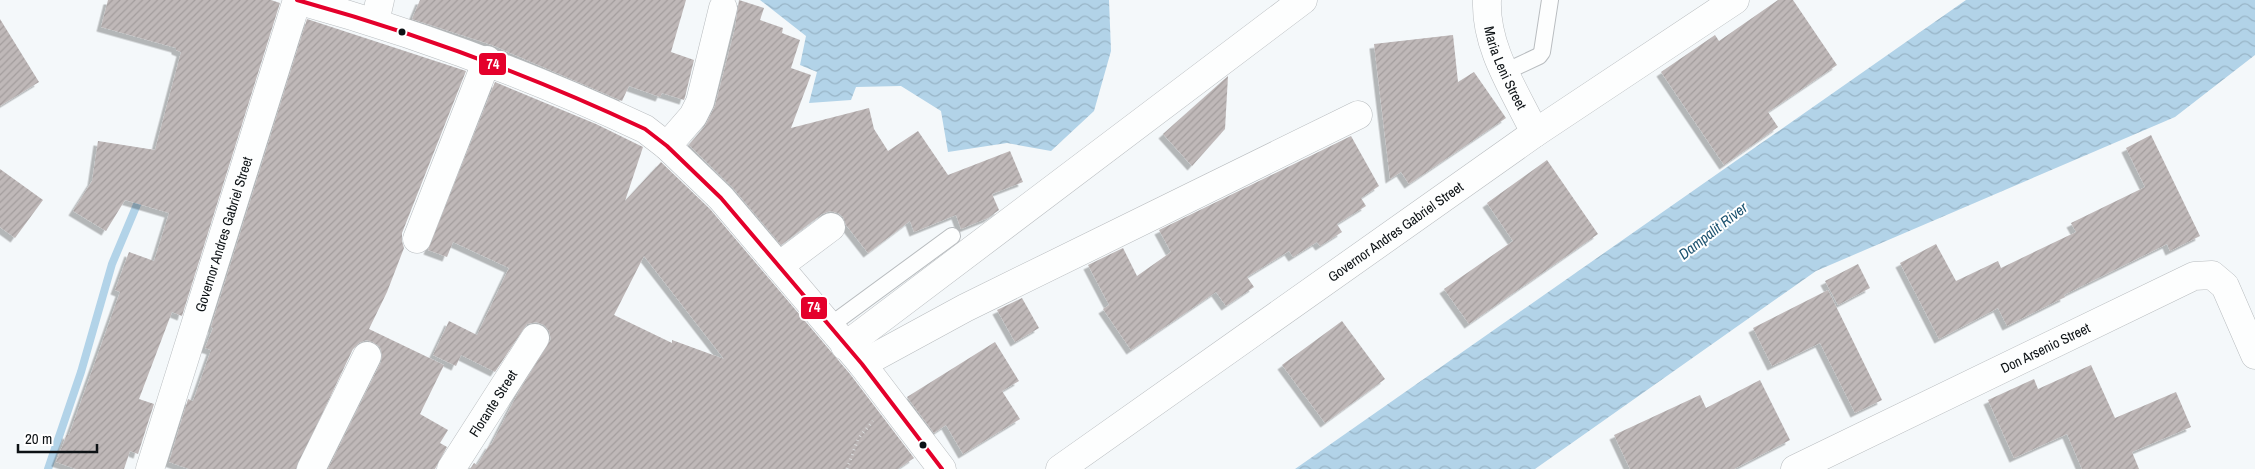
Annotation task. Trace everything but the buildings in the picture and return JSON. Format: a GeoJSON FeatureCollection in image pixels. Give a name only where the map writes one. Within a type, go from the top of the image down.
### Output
{"type":"FeatureCollection","features":[{"type":"Feature","properties":{"kind":"street"},"geometry":{"type":"LineString","coordinates":[[297,0],[378,11],[645,129],[667,146],[721,198],[845,346],[942,469]]}},
{"type":"Feature","properties":{"kind":"street","name":"Governor Andres Gabriel Street"},"geometry":{"type":"LineString","coordinates":[[150,469],[297,0]]}},
{"type":"Feature","properties":{"kind":"street"},"geometry":{"type":"LineString","coordinates":[[845,346],[1303,0]]}},
{"type":"Feature","properties":{"kind":"street","name":"Maria Leni Street"},"geometry":{"type":"LineString","coordinates":[[1487,0],[1490,36],[1505,72],[1535,133]]}},
{"type":"Feature","properties":{"kind":"street","name":"Governor Andres Gabriel Street"},"geometry":{"type":"LineString","coordinates":[[1060,469],[1535,133],[1735,0]]}},
{"type":"Feature","properties":{"kind":"street"},"geometry":{"type":"LineString","coordinates":[[667,146],[693,116],[700,102],[723,8]]}},
{"type":"Feature","properties":{"kind":"street"},"geometry":{"type":"LineString","coordinates":[[417,239],[487,60]]}},
{"type":"Feature","properties":{"kind":"street"},"geometry":{"type":"LineString","coordinates":[[845,346],[965,308],[1358,116]]}},
{"type":"Feature","properties":{"kind":"street"},"geometry":{"type":"LineString","coordinates":[[779,266],[831,227]]}},
{"type":"Feature","properties":{"kind":"street","name":"Don Arsenio Street"},"geometry":{"type":"LineString","coordinates":[[1795,469],[2194,276],[2212,275],[2225,286],[2255,356]]}},
{"type":"Feature","properties":{"kind":"street","name":"Florante Street"},"geometry":{"type":"LineString","coordinates":[[451,469],[535,338]]}},
{"type":"Feature","properties":{"kind":"street"},"geometry":{"type":"LineString","coordinates":[[311,469],[367,356]]}},
{"type":"Feature","properties":{"kind":"lane"},"geometry":{"type":"LineString","coordinates":[[1505,72],[1539,56],[1542,52],[1550,0]]}},
{"type":"Feature","properties":{"kind":"lane"},"geometry":{"type":"LineString","coordinates":[[845,346],[952,236]]}},
{"type":"Feature","properties":{"kind":"path"},"geometry":{"type":"LineString","coordinates":[[847,469],[858,439],[868,424],[893,406]]}},
{"type":"Feature","properties":{"kind":"water"},"geometry":{"type":"Polygon","coordinates":[[[760,0],[1109,0],[1111,51],[1094,111],[1051,151],[1007,143],[948,152],[941,111],[901,86],[856,87],[851,100],[809,103],[817,72],[800,65],[806,36],[760,0]]]}},
{"type":"Feature","properties":{"kind":"water","name":"Dampalit River"},"geometry":{"type":"Polygon","coordinates":[[[1966,0],[2255,0],[2255,55],[2175,117],[1816,271],[1535,469],[1295,469],[1966,0]]]}},
{"type":"Feature","properties":{"kind":"waterway"},"geometry":{"type":"LineString","coordinates":[[48,469],[81,372],[112,264],[141,195]]}},
{"type":"Feature","properties":{"kind":"transit line","name":"74"},"geometry":{"type":"LineString","coordinates":[[297,0],[430,41],[474,57],[560,91],[645,129],[667,146],[721,198],[862,364],[942,469]]}}]}
